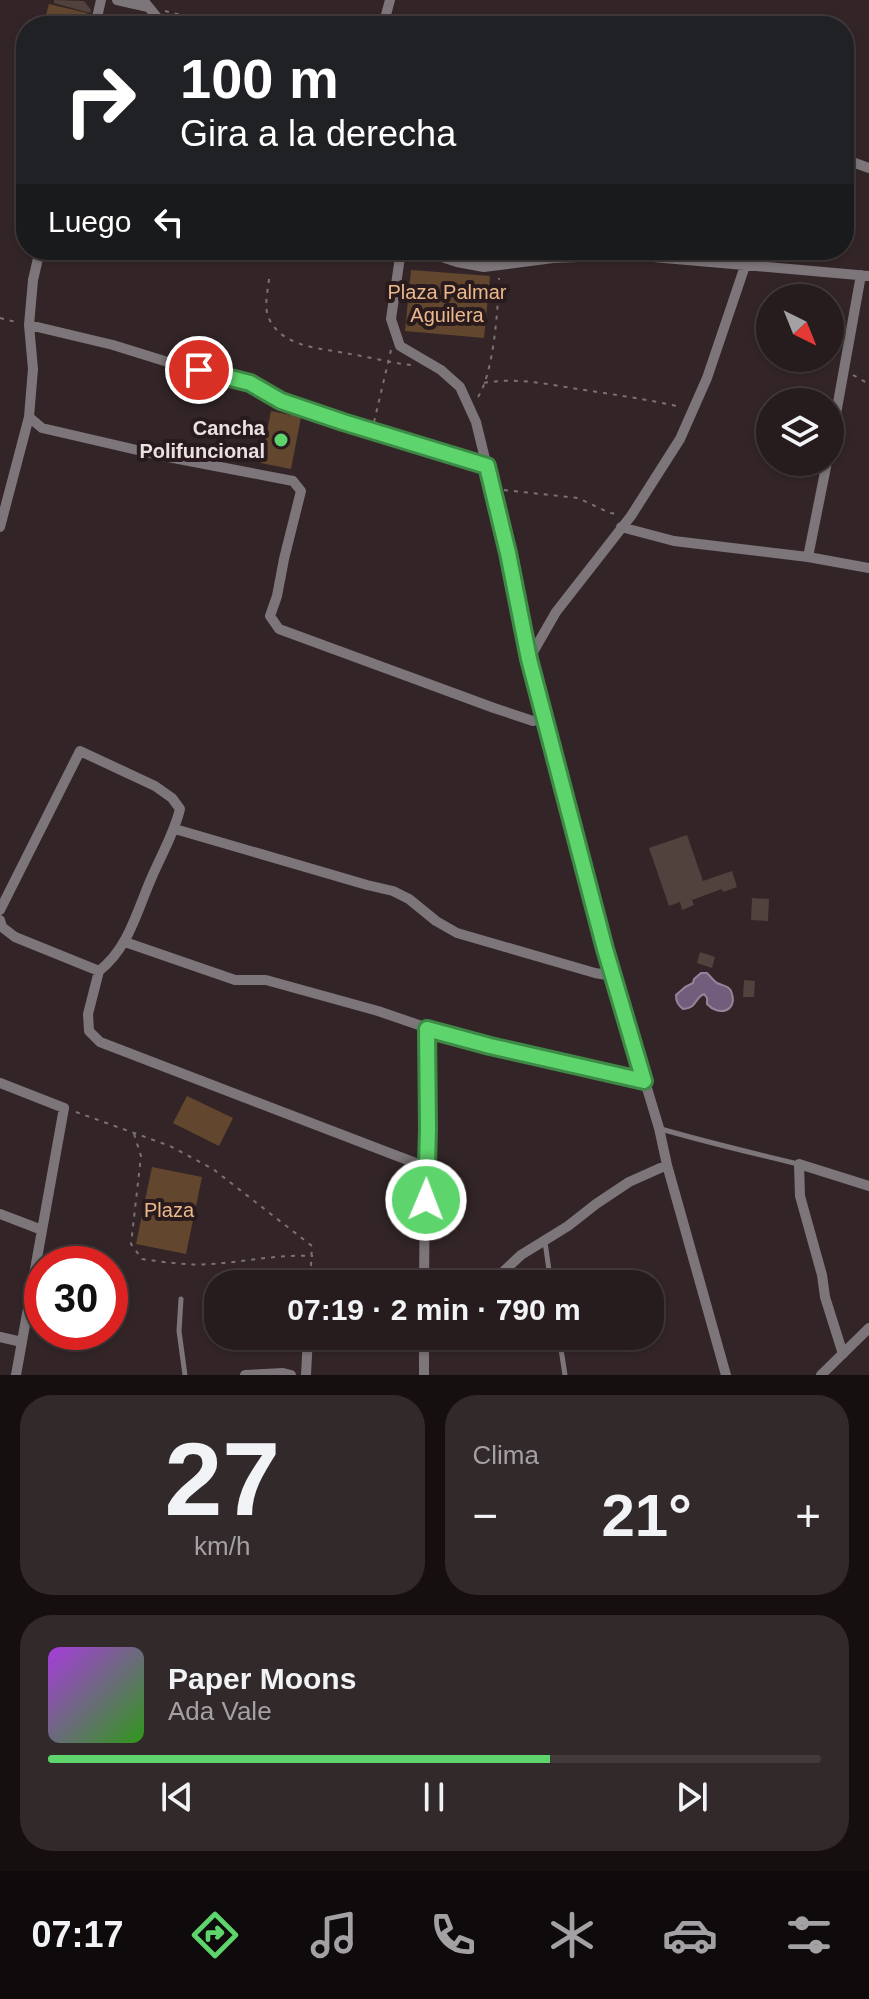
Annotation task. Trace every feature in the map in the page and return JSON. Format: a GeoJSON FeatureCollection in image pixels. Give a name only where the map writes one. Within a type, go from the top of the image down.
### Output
{"type":"FeatureCollection","features":[{"type":"Feature","properties":{"kind":"street"},"geometry":{"type":"LineString","coordinates":[[117,0],[146,3]]}},
{"type":"Feature","properties":{"kind":"street"},"geometry":{"type":"LineString","coordinates":[[0,527],[29,417],[33,369],[29,325],[38,260]]}},
{"type":"Feature","properties":{"kind":"street"},"geometry":{"type":"LineString","coordinates":[[400,260],[391,319],[400,346],[441,370],[460,387],[471,409],[508,553],[544,718],[726,1375]]}},
{"type":"Feature","properties":{"kind":"street"},"geometry":{"type":"LineString","coordinates":[[451,260],[484,267],[538,260]]}},
{"type":"Feature","properties":{"kind":"street"},"geometry":{"type":"LineString","coordinates":[[682,260],[865,276],[841,388]]}},
{"type":"Feature","properties":{"kind":"street"},"geometry":{"type":"LineString","coordinates":[[529,659],[556,612],[631,516],[680,439],[707,378],[745,266]]}},
{"type":"Feature","properties":{"kind":"street"},"geometry":{"type":"LineString","coordinates":[[29,325],[250,383],[281,401],[487,466]]}},
{"type":"Feature","properties":{"kind":"street"},"geometry":{"type":"LineString","coordinates":[[29,417],[42,428],[293,481],[301,491],[270,616],[279,629],[494,708],[533,721],[544,718]]}},
{"type":"Feature","properties":{"kind":"street"},"geometry":{"type":"LineString","coordinates":[[808,557],[824,476]]}},
{"type":"Feature","properties":{"kind":"street"},"geometry":{"type":"LineString","coordinates":[[621,527],[674,541],[808,557],[869,568]]}},
{"type":"Feature","properties":{"kind":"street"},"geometry":{"type":"LineString","coordinates":[[0,910],[80,751],[155,786],[172,798],[180,809],[175,829],[125,942],[99,971],[88,1014],[89,1031],[100,1042],[426,1167]]}},
{"type":"Feature","properties":{"kind":"street"},"geometry":{"type":"LineString","coordinates":[[175,829],[393,891],[457,933],[613,976]]}},
{"type":"Feature","properties":{"kind":"street"},"geometry":{"type":"LineString","coordinates":[[0,920],[2,927],[15,937],[99,971]]}},
{"type":"Feature","properties":{"kind":"street"},"geometry":{"type":"LineString","coordinates":[[125,942],[235,980],[266,980],[490,1046],[644,1081]]}},
{"type":"Feature","properties":{"kind":"street"},"geometry":{"type":"LineString","coordinates":[[424,1270],[427,1029]]}},
{"type":"Feature","properties":{"kind":"street"},"geometry":{"type":"LineString","coordinates":[[0,1083],[64,1108],[16,1375]]}},
{"type":"Feature","properties":{"kind":"street"},"geometry":{"type":"LineString","coordinates":[[843,1354],[825,1297],[800,1196],[799,1164],[869,1186]]}},
{"type":"Feature","properties":{"kind":"street"},"geometry":{"type":"LineString","coordinates":[[505,1270],[521,1255],[629,1182],[667,1165]]}},
{"type":"Feature","properties":{"kind":"street"},"geometry":{"type":"LineString","coordinates":[[0,1214],[42,1230]]}},
{"type":"Feature","properties":{"kind":"street"},"geometry":{"type":"LineString","coordinates":[[821,1375],[869,1328]]}},
{"type":"Feature","properties":{"kind":"street"},"geometry":{"type":"LineString","coordinates":[[0,1337],[22,1342]]}},
{"type":"Feature","properties":{"kind":"street"},"geometry":{"type":"LineString","coordinates":[[306,1375],[307,1350]]}},
{"type":"Feature","properties":{"kind":"street"},"geometry":{"type":"LineString","coordinates":[[424,1350],[424,1375]]}},
{"type":"Feature","properties":{"kind":"street"},"geometry":{"type":"LineString","coordinates":[[245,1375],[291,1375]]}},
{"type":"Feature","properties":{"kind":"lane"},"geometry":{"type":"LineString","coordinates":[[659,1128],[799,1164]]}},
{"type":"Feature","properties":{"kind":"lane"},"geometry":{"type":"LineString","coordinates":[[544,1241],[549,1270]]}},
{"type":"Feature","properties":{"kind":"lane"},"geometry":{"type":"LineString","coordinates":[[181,1299],[179,1331],[185,1375]]}},
{"type":"Feature","properties":{"kind":"lane"},"geometry":{"type":"LineString","coordinates":[[561,1350],[565,1375]]}},
{"type":"Feature","properties":{"kind":"path"},"geometry":{"type":"LineString","coordinates":[[146,3],[192,16]]}},
{"type":"Feature","properties":{"kind":"path"},"geometry":{"type":"LineString","coordinates":[[471,409],[482,391],[496,329],[500,265]]}},
{"type":"Feature","properties":{"kind":"path"},"geometry":{"type":"LineString","coordinates":[[269,279],[267,314],[274,327],[287,338],[308,347],[388,362],[410,365],[427,362]]}},
{"type":"Feature","properties":{"kind":"path"},"geometry":{"type":"LineString","coordinates":[[0,318],[29,325]]}},
{"type":"Feature","properties":{"kind":"path"},"geometry":{"type":"LineString","coordinates":[[371,431],[395,333]]}},
{"type":"Feature","properties":{"kind":"path"},"geometry":{"type":"LineString","coordinates":[[845,370],[869,384]]}},
{"type":"Feature","properties":{"kind":"path"},"geometry":{"type":"LineString","coordinates":[[484,383],[502,380],[536,383],[646,399],[677,406],[690,416]]}},
{"type":"Feature","properties":{"kind":"path"},"geometry":{"type":"LineString","coordinates":[[492,489],[578,498],[610,513],[631,516]]}},
{"type":"Feature","properties":{"kind":"path"},"geometry":{"type":"LineString","coordinates":[[64,1108],[170,1146],[213,1169],[312,1246],[312,1270]]}},
{"type":"Feature","properties":{"kind":"path"},"geometry":{"type":"LineString","coordinates":[[134,1133],[141,1156],[131,1244],[142,1259],[208,1265],[268,1257],[313,1256]]}},
{"type":"Feature","properties":{"kind":"green space"},"geometry":{"type":"Polygon","coordinates":[[[49,4],[87,13],[86,16],[46,16],[49,4]]]}},
{"type":"Feature","properties":{"kind":"green space","name":"Plaza Palmar Aguilera"},"geometry":{"type":"Polygon","coordinates":[[[411,270],[490,276],[484,338],[405,331],[411,270]]]}},
{"type":"Feature","properties":{"kind":"green space","name":"Cancha Polifuncional"},"geometry":{"type":"Polygon","coordinates":[[[271,411],[301,417],[291,469],[261,463],[271,411]]]}},
{"type":"Feature","properties":{"kind":"green space"},"geometry":{"type":"Polygon","coordinates":[[[187,1096],[233,1118],[219,1146],[173,1123],[187,1096]]]}},
{"type":"Feature","properties":{"kind":"green space","name":"Plaza"},"geometry":{"type":"Polygon","coordinates":[[[152,1167],[202,1177],[186,1254],[136,1244],[152,1167]]]}},
{"type":"Feature","properties":{"kind":"shaded area"},"geometry":{"type":"Polygon","coordinates":[[[701,973],[707,973],[717,983],[730,989],[733,1000],[729,1008],[722,1011],[712,1008],[704,994],[688,1008],[683,1009],[679,1005],[676,995],[701,973]]]}},
{"type":"Feature","properties":{"kind":"building"},"geometry":{"type":"Polygon","coordinates":[[[54,0],[84,1],[91,10],[90,13],[54,3],[54,0]]]}},
{"type":"Feature","properties":{"kind":"building"},"geometry":{"type":"Polygon","coordinates":[[[687,835],[703,881],[732,871],[737,887],[692,900],[694,905],[682,910],[680,902],[669,906],[649,848],[687,835]]]}},
{"type":"Feature","properties":{"kind":"building"},"geometry":{"type":"Polygon","coordinates":[[[752,898],[769,899],[768,921],[751,920],[752,898]]]}},
{"type":"Feature","properties":{"kind":"building"},"geometry":{"type":"Polygon","coordinates":[[[700,952],[715,957],[712,968],[697,963],[700,952]]]}},
{"type":"Feature","properties":{"kind":"building"},"geometry":{"type":"Polygon","coordinates":[[[744,980],[755,981],[754,997],[743,997],[744,980]]]}},
{"type":"Feature","properties":{"kind":"place","name":"Cancha Polifuncional"},"geometry":{"type":"Point","coordinates":[281,440]}},
{"type":"Feature","properties":{"kind":"route"},"geometry":{"type":"LineString","coordinates":[[199,370],[250,383],[281,401],[343,422],[487,466],[529,659],[605,949],[644,1081],[427,1029],[426,1200]]}}]}
